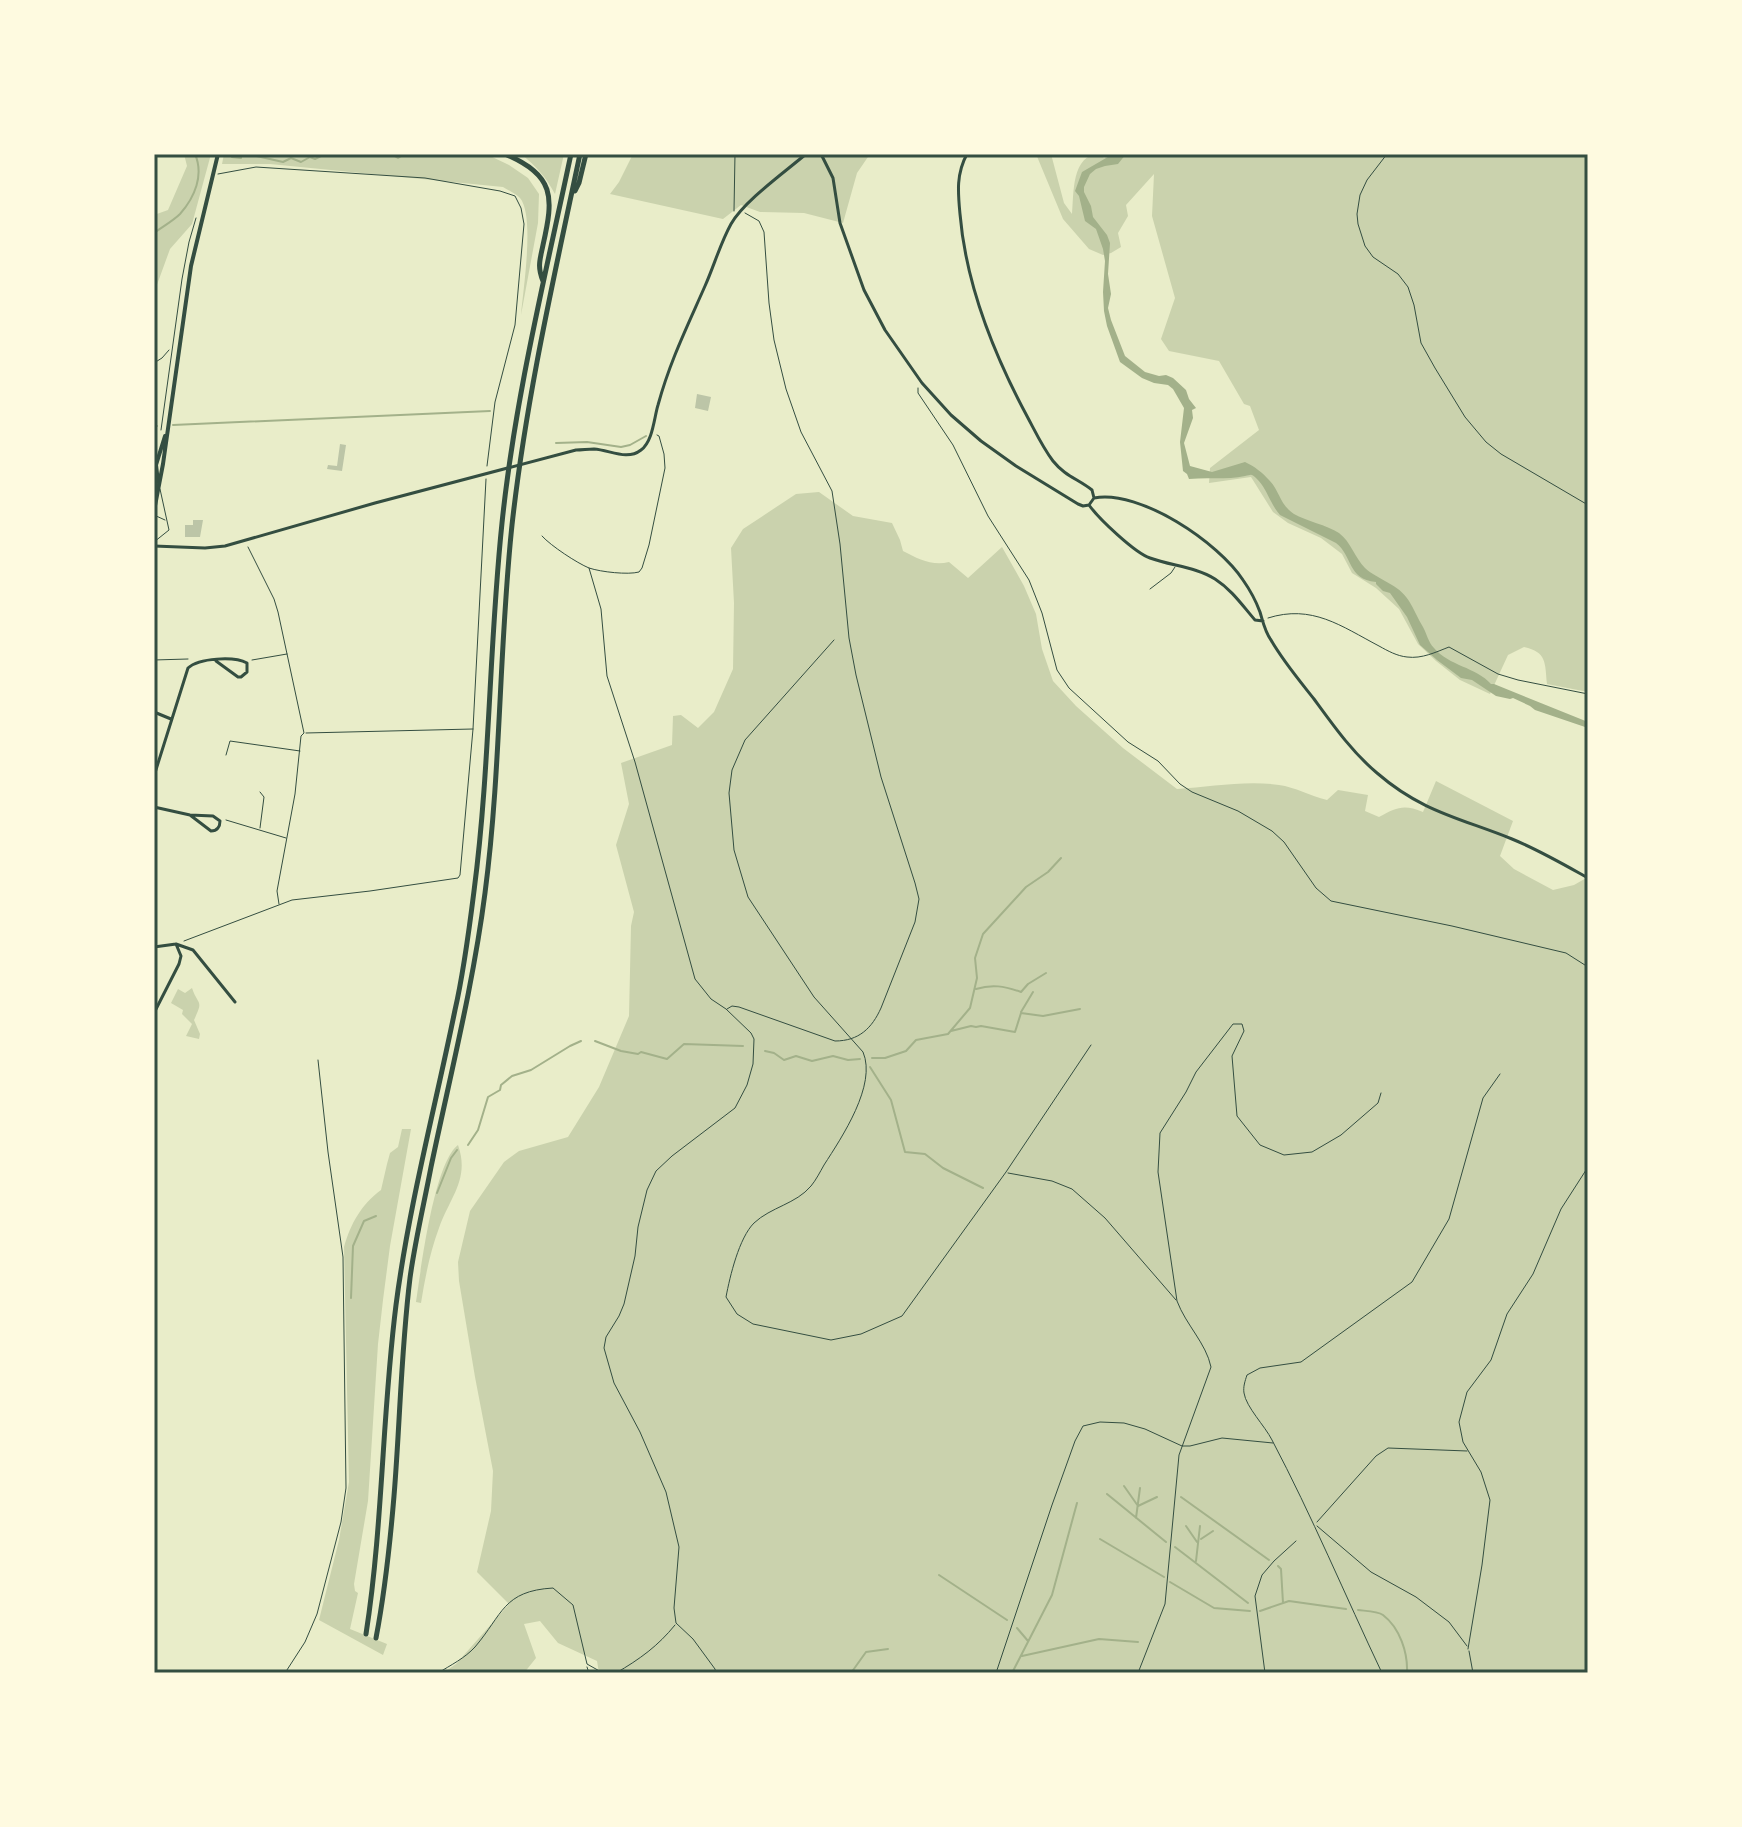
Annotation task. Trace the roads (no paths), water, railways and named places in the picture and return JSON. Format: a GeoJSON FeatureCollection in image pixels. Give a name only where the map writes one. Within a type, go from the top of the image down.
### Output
{"type":"FeatureCollection","features":[{"type":"Feature","properties":{"kind":"highway"},"geometry":{"type":"LineString","coordinates":[[505,154],[537,173],[548,195],[549,218],[538,267],[543,281]]}},
{"type":"Feature","properties":{"kind":"highway"},"geometry":{"type":"LineString","coordinates":[[366,1634],[380,1521],[396,1307],[408,1227],[456,1010],[469,930],[480,831],[494,607],[506,483],[518,402],[571,154]]}},
{"type":"Feature","properties":{"kind":"highway"},"geometry":{"type":"LineString","coordinates":[[376,1638],[393,1508],[411,1273],[473,976],[486,887],[496,781],[505,608],[520,458],[544,324],[571,199],[579,183],[583,154]]}},
{"type":"Feature","properties":{"kind":"main road"},"geometry":{"type":"LineString","coordinates":[[154,513],[191,266],[218,154]]}},
{"type":"Feature","properties":{"kind":"street"},"geometry":{"type":"LineString","coordinates":[[154,544],[205,548],[225,546],[576,450],[595,449],[629,455],[640,451],[651,433],[680,338],[725,236],[744,207],[806,154]]}},
{"type":"Feature","properties":{"kind":"street"},"geometry":{"type":"LineString","coordinates":[[821,154],[833,178],[840,223],[864,290],[885,330],[922,383],[951,415],[996,452],[1078,504],[1089,505],[1138,552],[1148,558],[1202,572],[1235,596],[1255,620],[1263,621]]}},
{"type":"Feature","properties":{"kind":"street"},"geometry":{"type":"LineString","coordinates":[[967,154],[958,179],[963,247],[992,342],[1008,380],[1049,455],[1068,476],[1090,489],[1094,498]]}},
{"type":"Feature","properties":{"kind":"street"},"geometry":{"type":"LineString","coordinates":[[1089,505],[1094,498]]}},
{"type":"Feature","properties":{"kind":"street"},"geometry":{"type":"LineString","coordinates":[[1094,498],[1117,498],[1139,503],[1205,541],[1222,555],[1239,574],[1255,601],[1269,638],[1282,657],[1358,756],[1387,782],[1432,810],[1535,849],[1588,878]]}},
{"type":"Feature","properties":{"kind":"street"},"geometry":{"type":"LineString","coordinates":[[154,776],[188,668],[204,660],[236,659],[247,663],[248,668],[246,674],[238,677],[216,661]]}},
{"type":"Feature","properties":{"kind":"street"},"geometry":{"type":"LineString","coordinates":[[154,712],[171,719]]}},
{"type":"Feature","properties":{"kind":"street"},"geometry":{"type":"LineString","coordinates":[[154,807],[190,815],[213,816],[220,821],[218,828],[211,831],[190,815]]}},
{"type":"Feature","properties":{"kind":"street"},"geometry":{"type":"LineString","coordinates":[[154,947],[176,944],[193,950],[235,1002]]}},
{"type":"Feature","properties":{"kind":"street"},"geometry":{"type":"LineString","coordinates":[[154,1013],[179,964],[181,956],[176,944]]}},
{"type":"Feature","properties":{"kind":"lane"},"geometry":{"type":"LineString","coordinates":[[154,544],[169,530],[159,484]]}},
{"type":"Feature","properties":{"kind":"lane"},"geometry":{"type":"LineString","coordinates":[[154,513],[167,522]]}},
{"type":"Feature","properties":{"kind":"lane"},"geometry":{"type":"LineString","coordinates":[[1150,589],[1171,573],[1176,565]]}},
{"type":"Feature","properties":{"kind":"waterway"},"geometry":{"type":"LineString","coordinates":[[154,233],[177,217],[190,200],[199,170],[195,154]]}},
{"type":"Feature","properties":{"kind":"waterway"},"geometry":{"type":"LineString","coordinates":[[232,157],[241,158],[245,154]]}},
{"type":"Feature","properties":{"kind":"waterway"},"geometry":{"type":"LineString","coordinates":[[248,154],[283,162],[291,158],[301,162],[325,154]]}},
{"type":"Feature","properties":{"kind":"waterway"},"geometry":{"type":"LineString","coordinates":[[337,154],[347,154]]}},
{"type":"Feature","properties":{"kind":"waterway"},"geometry":{"type":"LineString","coordinates":[[391,154],[398,158],[417,154]]}},
{"type":"Feature","properties":{"kind":"waterway"},"geometry":{"type":"LineString","coordinates":[[173,425],[490,411]]}},
{"type":"Feature","properties":{"kind":"waterway"},"geometry":{"type":"LineString","coordinates":[[556,443],[587,442],[621,447],[646,436]]}},
{"type":"Feature","properties":{"kind":"waterway"},"geometry":{"type":"LineString","coordinates":[[872,1058],[885,1058],[906,1051],[916,1040],[948,1034],[970,1008],[977,978],[975,958],[983,934],[1026,887],[1048,872],[1061,858]]}},
{"type":"Feature","properties":{"kind":"waterway"},"geometry":{"type":"LineString","coordinates":[[976,989],[998,986],[1021,992],[1046,973]]}},
{"type":"Feature","properties":{"kind":"waterway"},"geometry":{"type":"LineString","coordinates":[[1021,1012],[1033,992]]}},
{"type":"Feature","properties":{"kind":"waterway"},"geometry":{"type":"LineString","coordinates":[[951,1031],[981,1026],[1015,1032],[1021,1013],[1043,1016],[1080,1009]]}},
{"type":"Feature","properties":{"kind":"waterway"},"geometry":{"type":"LineString","coordinates":[[468,1145],[478,1130],[488,1097],[500,1090],[501,1085],[512,1076],[531,1070],[581,1041]]}},
{"type":"Feature","properties":{"kind":"waterway"},"geometry":{"type":"LineString","coordinates":[[595,1041],[621,1051],[641,1052],[667,1059],[684,1044],[743,1046]]}},
{"type":"Feature","properties":{"kind":"waterway"},"geometry":{"type":"LineString","coordinates":[[765,1051],[784,1060],[796,1056],[812,1061],[833,1056],[860,1059]]}},
{"type":"Feature","properties":{"kind":"waterway"},"geometry":{"type":"LineString","coordinates":[[870,1067],[891,1100],[905,1152],[925,1154],[943,1168],[983,1188]]}},
{"type":"Feature","properties":{"kind":"waterway"},"geometry":{"type":"LineString","coordinates":[[437,1193],[457,1150]]}},
{"type":"Feature","properties":{"kind":"waterway"},"geometry":{"type":"LineString","coordinates":[[351,1298],[353,1246],[364,1221],[376,1216]]}},
{"type":"Feature","properties":{"kind":"waterway"},"geometry":{"type":"LineString","coordinates":[[1124,1486],[1138,1506],[1157,1497]]}},
{"type":"Feature","properties":{"kind":"waterway"},"geometry":{"type":"LineString","coordinates":[[1136,1518],[1140,1488]]}},
{"type":"Feature","properties":{"kind":"waterway"},"geometry":{"type":"LineString","coordinates":[[1107,1494],[1166,1542]]}},
{"type":"Feature","properties":{"kind":"waterway"},"geometry":{"type":"LineString","coordinates":[[1181,1497],[1269,1560]]}},
{"type":"Feature","properties":{"kind":"waterway"},"geometry":{"type":"LineString","coordinates":[[1012,1673],[1052,1595],[1077,1503]]}},
{"type":"Feature","properties":{"kind":"waterway"},"geometry":{"type":"LineString","coordinates":[[1186,1526],[1197,1542]]}},
{"type":"Feature","properties":{"kind":"waterway"},"geometry":{"type":"LineString","coordinates":[[1196,1561],[1200,1526]]}},
{"type":"Feature","properties":{"kind":"waterway"},"geometry":{"type":"LineString","coordinates":[[1201,1539],[1213,1531]]}},
{"type":"Feature","properties":{"kind":"waterway"},"geometry":{"type":"LineString","coordinates":[[1100,1539],[1164,1577]]}},
{"type":"Feature","properties":{"kind":"waterway"},"geometry":{"type":"LineString","coordinates":[[1175,1547],[1248,1603]]}},
{"type":"Feature","properties":{"kind":"waterway"},"geometry":{"type":"LineString","coordinates":[[1278,1566],[1281,1569],[1283,1603]]}},
{"type":"Feature","properties":{"kind":"waterway"},"geometry":{"type":"LineString","coordinates":[[939,1575],[1007,1620]]}},
{"type":"Feature","properties":{"kind":"waterway"},"geometry":{"type":"LineString","coordinates":[[1170,1582],[1214,1608],[1250,1611]]}},
{"type":"Feature","properties":{"kind":"waterway"},"geometry":{"type":"LineString","coordinates":[[1260,1611],[1289,1601],[1346,1609]]}},
{"type":"Feature","properties":{"kind":"waterway"},"geometry":{"type":"LineString","coordinates":[[1358,1610],[1374,1612],[1389,1620],[1404,1649],[1407,1673]]}},
{"type":"Feature","properties":{"kind":"waterway"},"geometry":{"type":"LineString","coordinates":[[1017,1628],[1028,1641]]}},
{"type":"Feature","properties":{"kind":"waterway"},"geometry":{"type":"LineString","coordinates":[[1022,1656],[1099,1639],[1138,1642]]}},
{"type":"Feature","properties":{"kind":"waterway"},"geometry":{"type":"LineString","coordinates":[[851,1673],[866,1652],[888,1649]]}}]}
